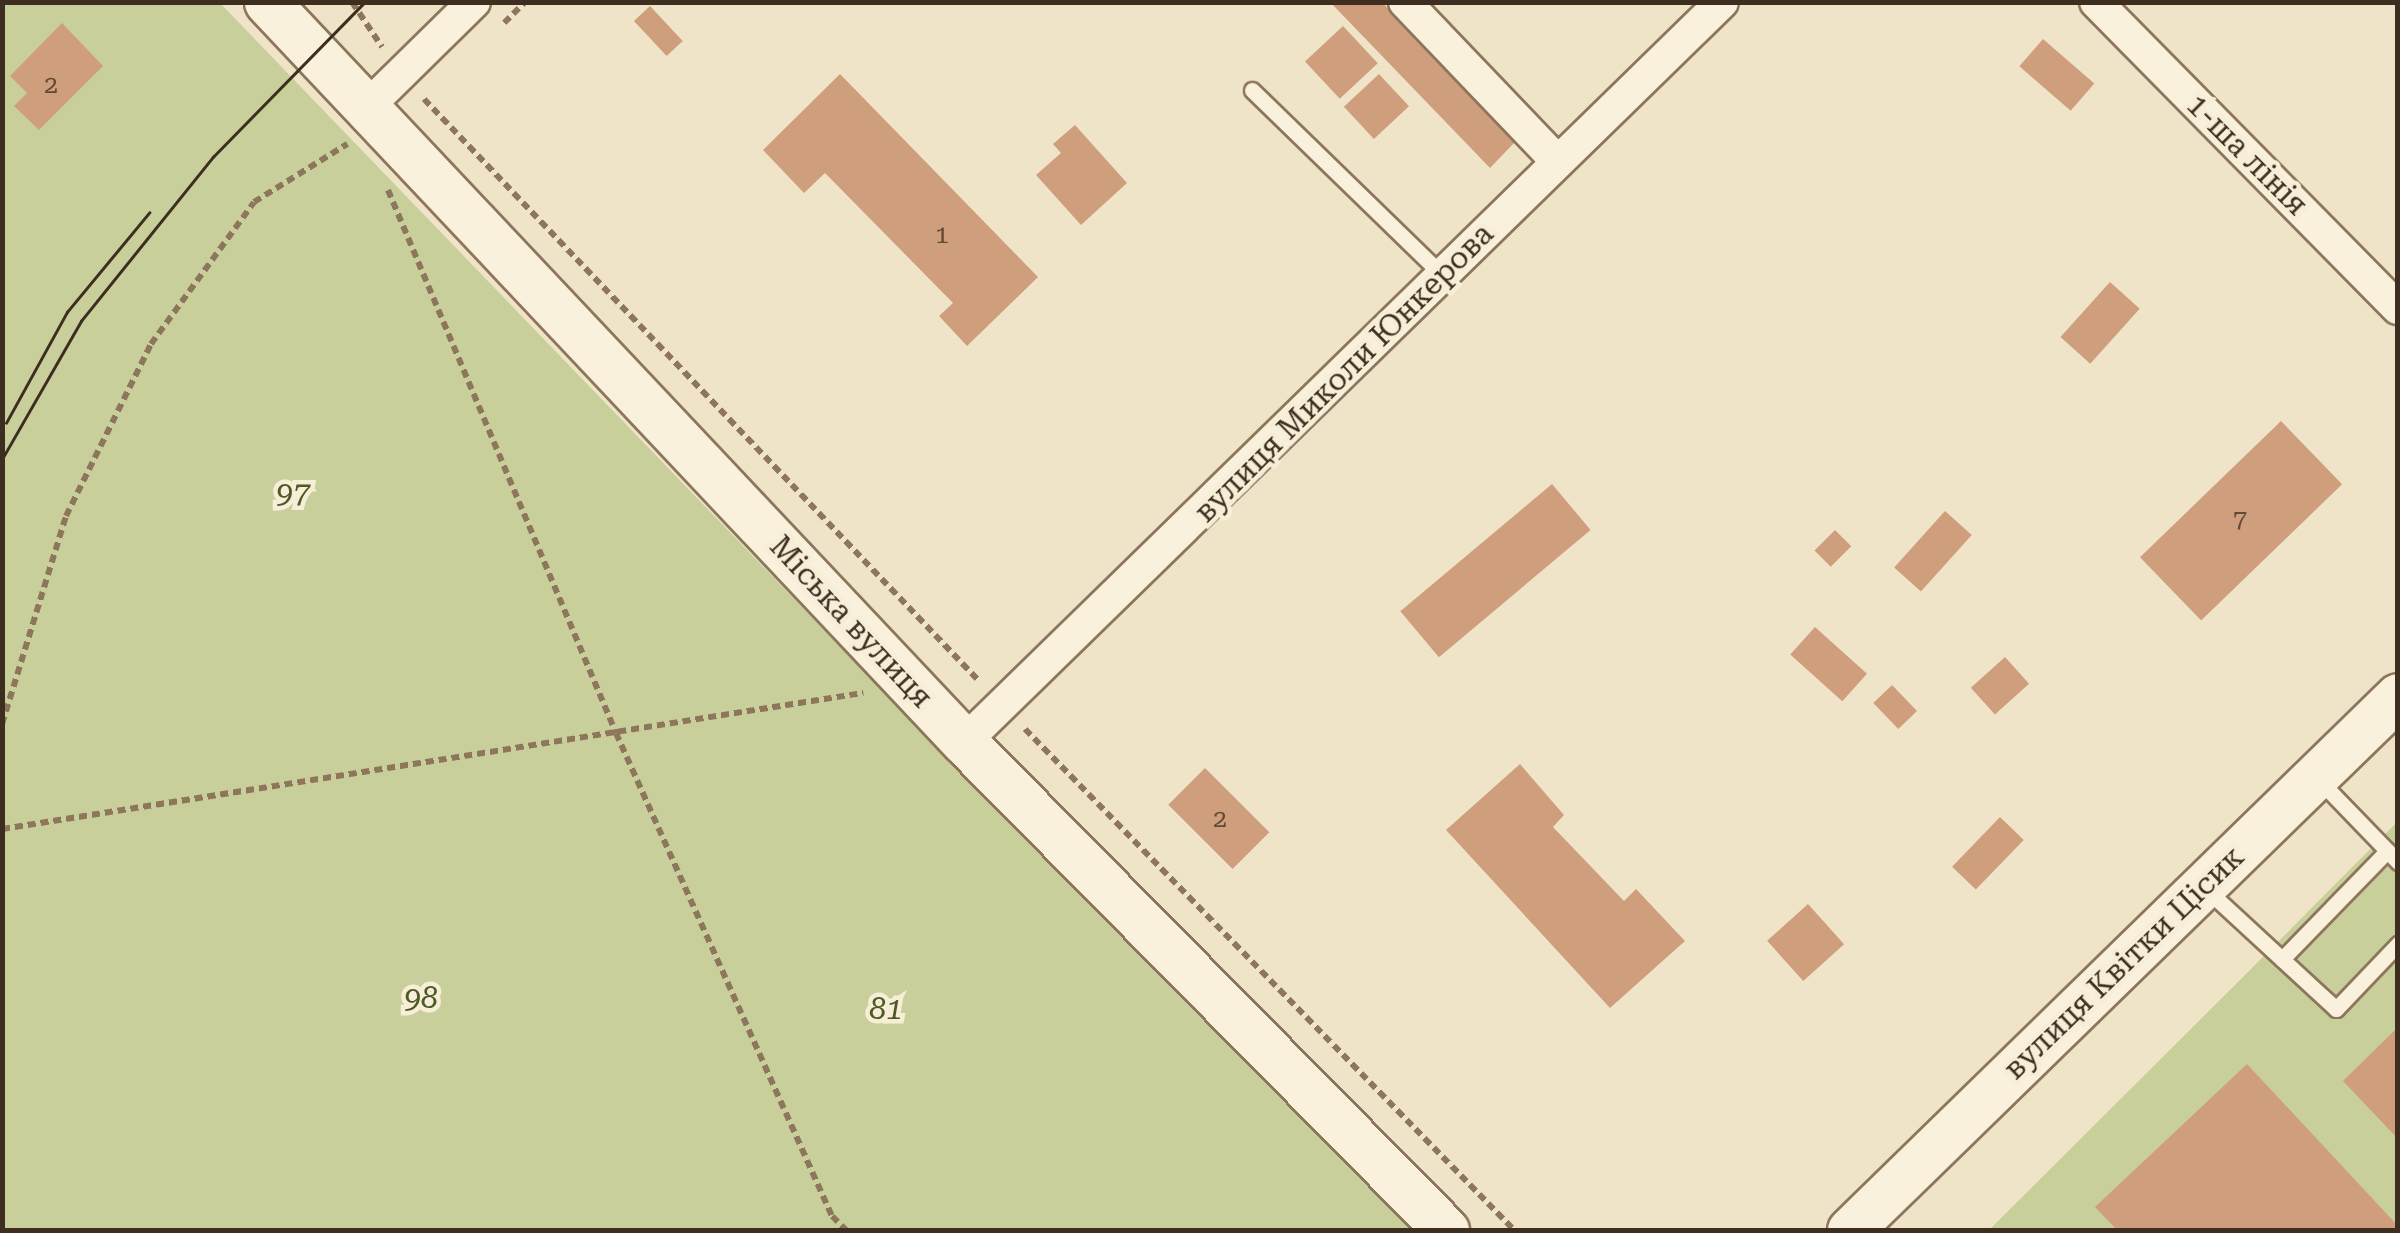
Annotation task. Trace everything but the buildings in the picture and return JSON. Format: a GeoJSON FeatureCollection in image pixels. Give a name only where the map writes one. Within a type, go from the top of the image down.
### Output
{"type":"FeatureCollection","features":[{"type":"Feature","properties":{"kind":"street"},"geometry":{"type":"LineString","coordinates":[[380,121],[401,75],[474,2]]}},
{"type":"Feature","properties":{"kind":"street"},"geometry":{"type":"LineString","coordinates":[[1405,2],[1558,162]]}},
{"type":"Feature","properties":{"kind":"street","name":"вулиця Миколи Юнкерова"},"geometry":{"type":"LineString","coordinates":[[964,742],[1004,708],[1722,2]]}},
{"type":"Feature","properties":{"kind":"street","name":"1-ша лінія"},"geometry":{"type":"LineString","coordinates":[[2096,2],[2398,308]]}},
{"type":"Feature","properties":{"kind":"street","name":"Міська вулиця"},"geometry":{"type":"LineString","coordinates":[[287,10],[380,121],[964,742],[1446,1230]]}},
{"type":"Feature","properties":{"kind":"street","name":"вулиця Квітки Цісик"},"geometry":{"type":"LineString","coordinates":[[1850,1230],[2398,696]]}},
{"type":"Feature","properties":{"kind":"lane"},"geometry":{"type":"LineString","coordinates":[[1252,90],[1443,276]]}},
{"type":"Feature","properties":{"kind":"lane"},"geometry":{"type":"LineString","coordinates":[[2282,959],[2392,856],[2316,776]]}},
{"type":"Feature","properties":{"kind":"lane"},"geometry":{"type":"LineString","coordinates":[[2203,886],[2336,1009],[2398,944]]}},
{"type":"Feature","properties":{"kind":"path"},"geometry":{"type":"LineString","coordinates":[[352,2],[401,75],[1004,708],[1514,1230]]}},
{"type":"Feature","properties":{"kind":"path"},"geometry":{"type":"LineString","coordinates":[[2,724],[66,516],[152,344],[254,202],[380,121],[389,195],[616,733],[832,1216],[846,1230]]}},
{"type":"Feature","properties":{"kind":"path"},"geometry":{"type":"LineString","coordinates":[[2,828],[882,690]]}},
{"type":"Feature","properties":{"kind":"green space"},"geometry":{"type":"Polygon","coordinates":[[[2,3],[220,3],[882,690],[1416,1230],[3,1230],[2,3]]]}},
{"type":"Feature","properties":{"kind":"green space"},"geometry":{"type":"Polygon","coordinates":[[[2397,822],[2397,1230],[1989,1230],[2242,978],[2397,822]]]}},
{"type":"Feature","properties":{"kind":"tram line"},"geometry":{"type":"LineString","coordinates":[[2,459],[81,321],[213,157],[365,2]]}},
{"type":"Feature","properties":{"kind":"tram line"},"geometry":{"type":"LineString","coordinates":[[6,423],[67,312],[149,213]]}},
{"type":"Feature","properties":{"kind":"park label","name":"97"},"geometry":{"type":"Point","coordinates":[293,493]}},
{"type":"Feature","properties":{"kind":"park label","name":"98"},"geometry":{"type":"Point","coordinates":[421,998]}},
{"type":"Feature","properties":{"kind":"park label","name":"81"},"geometry":{"type":"Point","coordinates":[886,1009]}}]}
